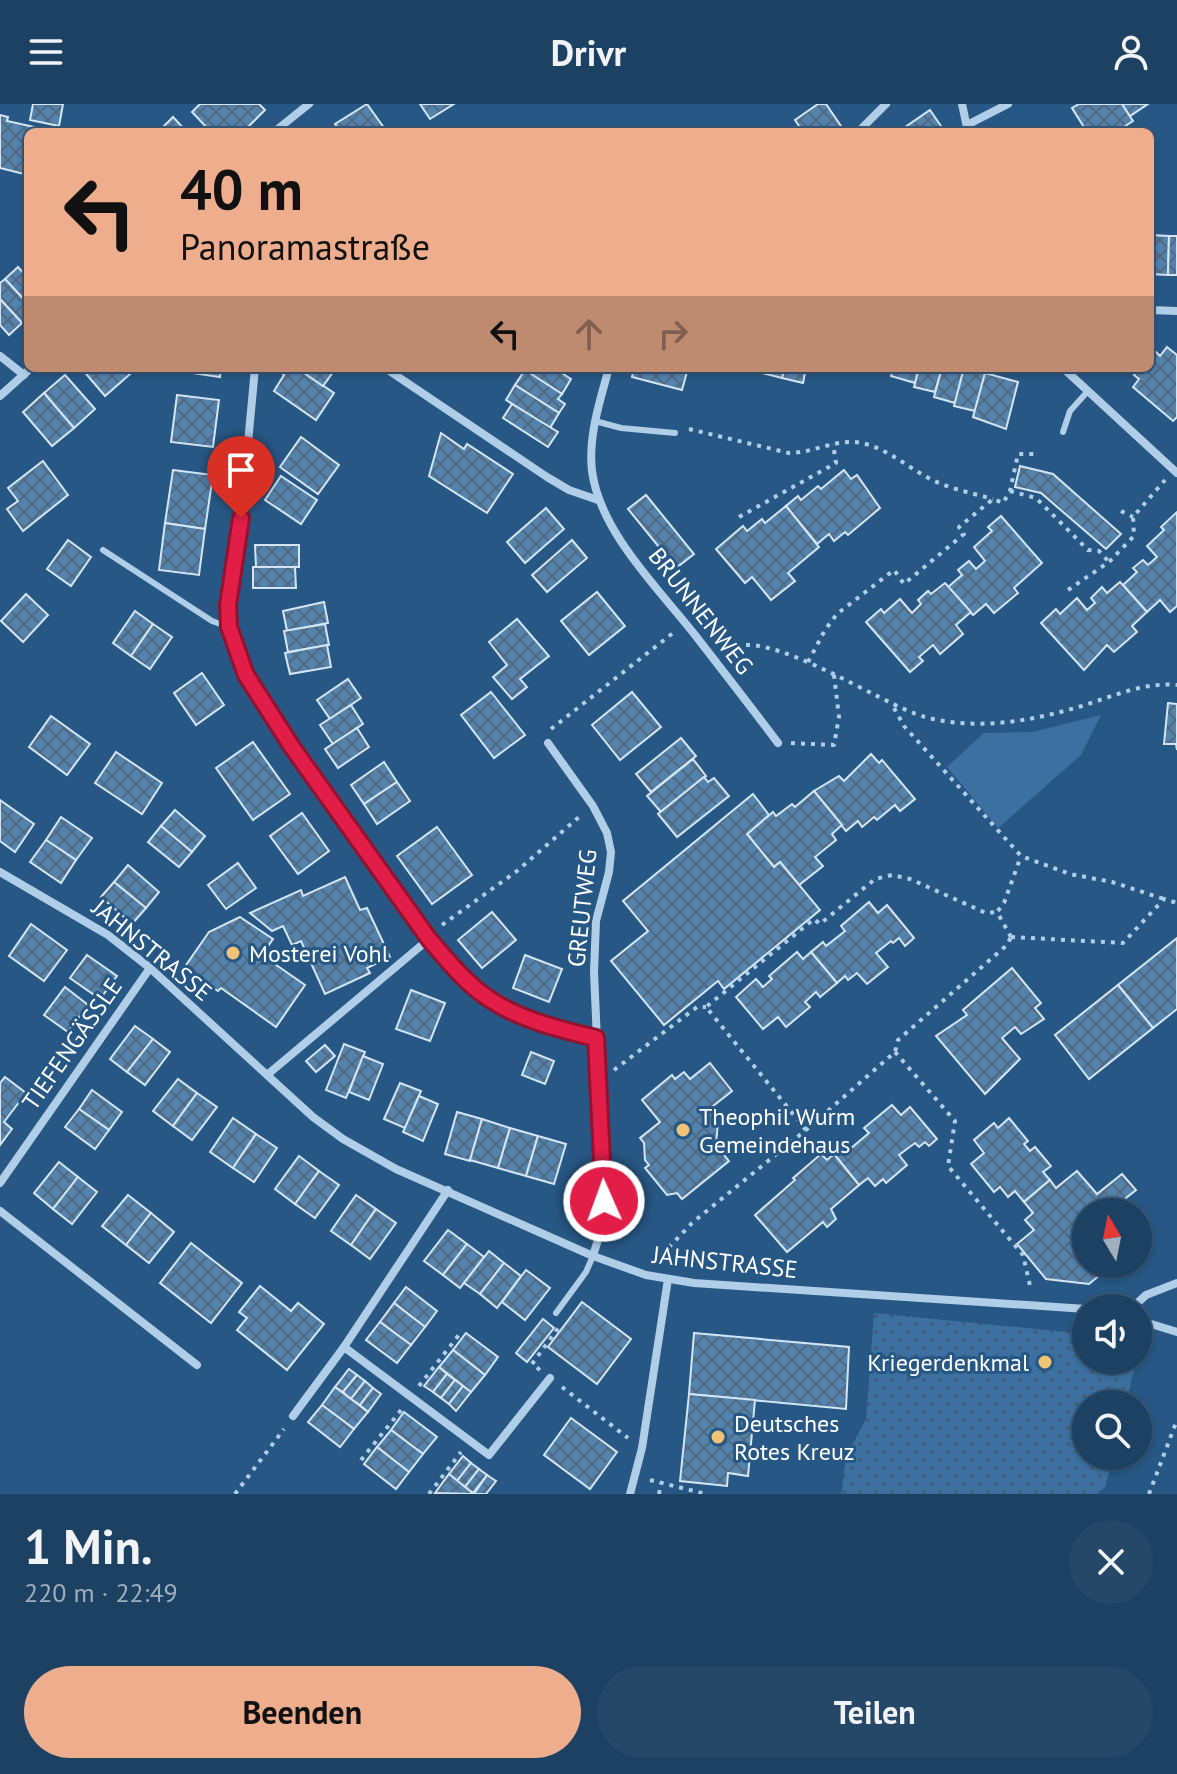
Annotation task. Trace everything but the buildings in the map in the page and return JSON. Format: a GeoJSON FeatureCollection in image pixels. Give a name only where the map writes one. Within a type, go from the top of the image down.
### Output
{"type":"FeatureCollection","features":[{"type":"Feature","properties":{"kind":"street"},"geometry":{"type":"LineString","coordinates":[[279,128],[309,104]]}},
{"type":"Feature","properties":{"kind":"street"},"geometry":{"type":"LineString","coordinates":[[862,128],[886,104]]}},
{"type":"Feature","properties":{"kind":"street"},"geometry":{"type":"LineString","coordinates":[[962,104],[968,128],[1008,104]]}},
{"type":"Feature","properties":{"kind":"street"},"geometry":{"type":"LineString","coordinates":[[1154,310],[1177,311]]}},
{"type":"Feature","properties":{"kind":"street"},"geometry":{"type":"LineString","coordinates":[[0,356],[24,369]]}},
{"type":"Feature","properties":{"kind":"street"},"geometry":{"type":"LineString","coordinates":[[0,396],[26,372]]}},
{"type":"Feature","properties":{"kind":"street"},"geometry":{"type":"LineString","coordinates":[[255,372],[241,518],[228,605],[229,627],[246,675],[292,747],[450,965],[491,1000],[555,1029],[596,1038]]}},
{"type":"Feature","properties":{"kind":"street"},"geometry":{"type":"LineString","coordinates":[[391,372],[547,477],[569,490],[598,500]]}},
{"type":"Feature","properties":{"kind":"street","name":"BRUNNENWEG"},"geometry":{"type":"LineString","coordinates":[[608,372],[595,421],[592,469],[598,500],[622,542],[778,743]]}},
{"type":"Feature","properties":{"kind":"street"},"geometry":{"type":"LineString","coordinates":[[1067,372],[1175,471]]}},
{"type":"Feature","properties":{"kind":"street","name":"GREUTWEG"},"geometry":{"type":"LineString","coordinates":[[548,743],[593,806],[607,833],[611,852],[596,921],[596,1038],[604,1201],[601,1230],[593,1256]]}},
{"type":"Feature","properties":{"kind":"street","name":"JAHNSTRASSE"},"geometry":{"type":"LineString","coordinates":[[0,872],[108,935],[150,968],[313,1117],[343,1139],[396,1169],[593,1256],[646,1275],[668,1279],[855,1295],[1072,1308]]}},
{"type":"Feature","properties":{"kind":"street"},"geometry":{"type":"LineString","coordinates":[[267,1075],[429,939]]}},
{"type":"Feature","properties":{"kind":"street","name":"TIEFENGÄSSLE"},"geometry":{"type":"LineString","coordinates":[[0,1183],[150,968]]}},
{"type":"Feature","properties":{"kind":"street"},"geometry":{"type":"LineString","coordinates":[[293,1416],[344,1347],[448,1190]]}},
{"type":"Feature","properties":{"kind":"street"},"geometry":{"type":"LineString","coordinates":[[0,1211],[197,1365]]}},
{"type":"Feature","properties":{"kind":"street"},"geometry":{"type":"LineString","coordinates":[[630,1494],[642,1448],[668,1279]]}},
{"type":"Feature","properties":{"kind":"street"},"geometry":{"type":"LineString","coordinates":[[1149,1294],[1177,1283]]}},
{"type":"Feature","properties":{"kind":"street"},"geometry":{"type":"LineString","coordinates":[[1152,1324],[1177,1332]]}},
{"type":"Feature","properties":{"kind":"street"},"geometry":{"type":"LineString","coordinates":[[344,1347],[489,1455],[550,1378]]}},
{"type":"Feature","properties":{"kind":"lane"},"geometry":{"type":"LineString","coordinates":[[1063,432],[1070,411],[1088,391]]}},
{"type":"Feature","properties":{"kind":"lane"},"geometry":{"type":"LineString","coordinates":[[595,421],[621,428],[675,433]]}},
{"type":"Feature","properties":{"kind":"lane"},"geometry":{"type":"LineString","coordinates":[[103,550],[212,621],[229,627]]}},
{"type":"Feature","properties":{"kind":"lane"},"geometry":{"type":"LineString","coordinates":[[556,1313],[586,1272],[593,1256]]}},
{"type":"Feature","properties":{"kind":"path"},"geometry":{"type":"LineString","coordinates":[[675,433],[690,428],[789,453],[833,444],[861,443],[892,454],[940,483],[1003,503],[1010,491],[1018,454],[1039,454]]}},
{"type":"Feature","properties":{"kind":"path"},"geometry":{"type":"LineString","coordinates":[[739,517],[836,463],[833,444]]}},
{"type":"Feature","properties":{"kind":"path"},"geometry":{"type":"LineString","coordinates":[[1068,590],[1109,562],[1134,536],[1133,517],[1175,471]]}},
{"type":"Feature","properties":{"kind":"path"},"geometry":{"type":"LineString","coordinates":[[1010,491],[1036,498],[1088,550],[1099,551],[1109,562]]}},
{"type":"Feature","properties":{"kind":"path"},"geometry":{"type":"LineString","coordinates":[[808,662],[837,614],[894,570],[904,584],[964,534],[959,527],[993,499]]}},
{"type":"Feature","properties":{"kind":"path"},"geometry":{"type":"LineString","coordinates":[[1121,511],[1133,517]]}},
{"type":"Feature","properties":{"kind":"path"},"geometry":{"type":"LineString","coordinates":[[548,743],[550,730],[685,623]]}},
{"type":"Feature","properties":{"kind":"path"},"geometry":{"type":"LineString","coordinates":[[714,659],[735,645],[757,645],[808,662],[894,706],[926,718],[959,723],[990,724],[1025,720],[1144,685],[1177,685]]}},
{"type":"Feature","properties":{"kind":"path"},"geometry":{"type":"LineString","coordinates":[[778,743],[834,745],[839,717],[834,675]]}},
{"type":"Feature","properties":{"kind":"path"},"geometry":{"type":"LineString","coordinates":[[894,706],[904,726],[1021,856],[1070,874],[1112,882],[1177,903]]}},
{"type":"Feature","properties":{"kind":"path","name":"GREUTWEG"},"geometry":{"type":"LineString","coordinates":[[429,939],[445,922],[517,871],[593,806]]}},
{"type":"Feature","properties":{"kind":"path"},"geometry":{"type":"LineString","coordinates":[[599,1082],[697,1007],[706,1007],[814,919],[820,924],[875,879],[892,875],[910,879],[986,913],[997,912],[1004,903],[1021,856]]}},
{"type":"Feature","properties":{"kind":"path"},"geometry":{"type":"LineString","coordinates":[[1011,937],[1123,943],[1164,899]]}},
{"type":"Feature","properties":{"kind":"path"},"geometry":{"type":"LineString","coordinates":[[997,912],[1011,937]]}},
{"type":"Feature","properties":{"kind":"path"},"geometry":{"type":"LineString","coordinates":[[646,1275],[692,1223],[895,1052],[898,1040],[1007,945],[1011,937]]}},
{"type":"Feature","properties":{"kind":"path"},"geometry":{"type":"LineString","coordinates":[[706,1007],[806,1130]]}},
{"type":"Feature","properties":{"kind":"path"},"geometry":{"type":"LineString","coordinates":[[895,1052],[955,1121],[948,1166],[1023,1255],[1031,1285],[1032,1304]]}},
{"type":"Feature","properties":{"kind":"path"},"geometry":{"type":"LineString","coordinates":[[560,1325],[532,1364],[642,1448]]}},
{"type":"Feature","properties":{"kind":"path"},"geometry":{"type":"LineString","coordinates":[[235,1494],[293,1416]]}},
{"type":"Feature","properties":{"kind":"path"},"geometry":{"type":"LineString","coordinates":[[1149,1494],[1177,1420]]}},
{"type":"Feature","properties":{"kind":"path"},"geometry":{"type":"LineString","coordinates":[[429,1494],[470,1441]]}},
{"type":"Feature","properties":{"kind":"path"},"geometry":{"type":"LineString","coordinates":[[636,1476],[706,1494]]}},
{"type":"Feature","properties":{"kind":"path"},"geometry":{"type":"LineString","coordinates":[[659,1494],[661,1483]]}},
{"type":"Feature","properties":{"kind":"shaded area"},"geometry":{"type":"Polygon","coordinates":[[[1101,715],[1081,755],[998,828],[947,767],[984,733],[1033,732],[1101,715]]]}},
{"type":"Feature","properties":{"kind":"shaded area"},"geometry":{"type":"Polygon","coordinates":[[[874,1313],[1072,1333],[1072,1374],[1133,1374],[1129,1390],[1072,1390],[1072,1470],[1109,1470],[1105,1487],[1097,1494],[841,1494],[846,1457],[866,1419],[874,1313]]]}},
{"type":"Feature","properties":{"kind":"place","name":"Mosterei Vohl"},"geometry":{"type":"Point","coordinates":[233,953]}},
{"type":"Feature","properties":{"kind":"place","name":"Theophil Wurm Gemeindehaus"},"geometry":{"type":"Point","coordinates":[683,1130]}},
{"type":"Feature","properties":{"kind":"place","name":"Kriegerdenkmal"},"geometry":{"type":"Point","coordinates":[1045,1362]}},
{"type":"Feature","properties":{"kind":"place","name":"Deutsches Rotes Kreuz"},"geometry":{"type":"Point","coordinates":[718,1437]}},
{"type":"Feature","properties":{"kind":"route"},"geometry":{"type":"LineString","coordinates":[[241,518],[228,605],[229,627],[246,675],[292,747],[450,965],[491,1000],[555,1029],[596,1038],[604,1201]]}}]}
